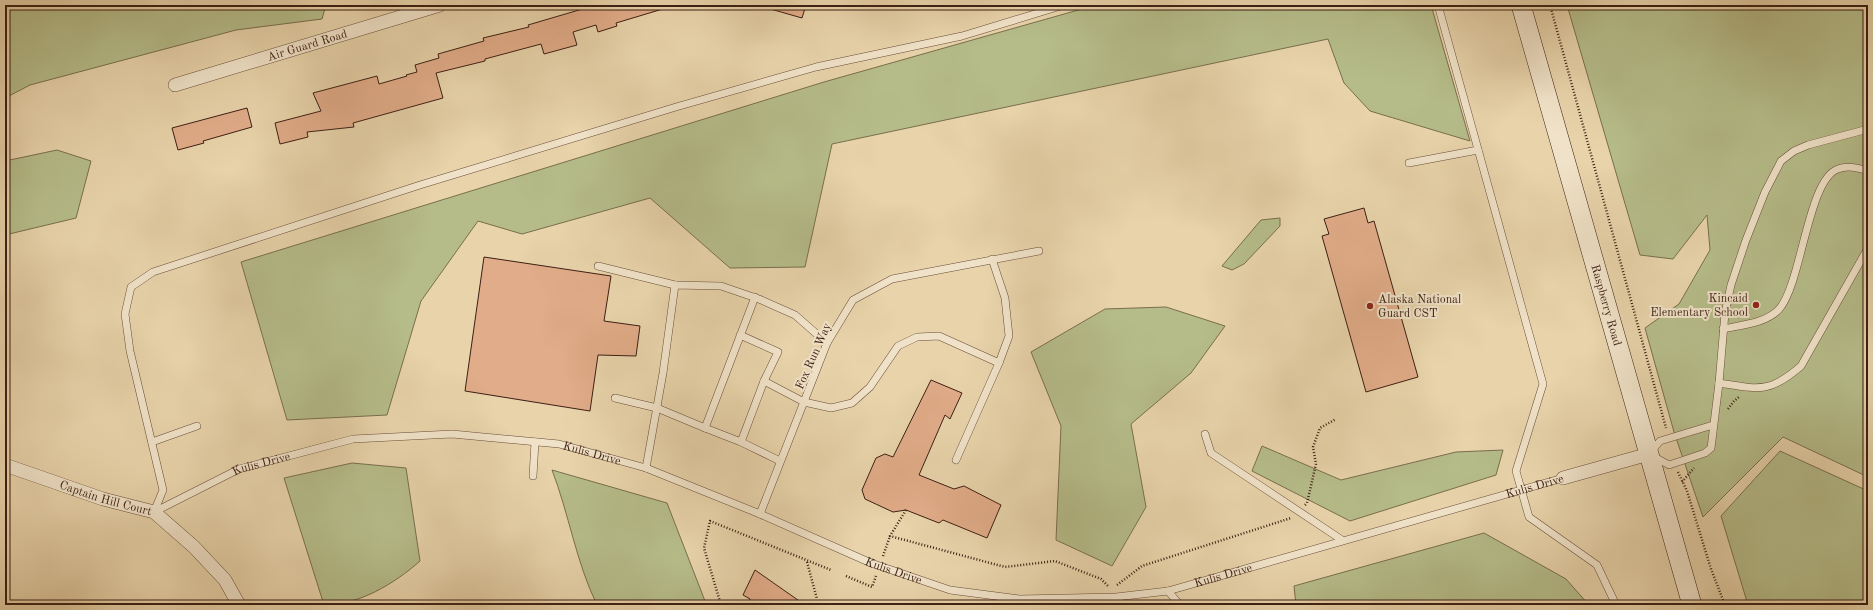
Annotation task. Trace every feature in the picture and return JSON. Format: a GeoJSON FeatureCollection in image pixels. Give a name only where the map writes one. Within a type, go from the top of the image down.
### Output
{"type":"FeatureCollection","features":[{"type":"Feature","properties":{"kind":"main road","name":"Raspberry Road"},"geometry":{"type":"LineString","coordinates":[[1521,5],[1692,605]]}},
{"type":"Feature","properties":{"kind":"street","name":"Air Guard Road"},"geometry":{"type":"LineString","coordinates":[[175,85],[440,5]]}},
{"type":"Feature","properties":{"kind":"street","name":"Kulis Drive"},"geometry":{"type":"LineString","coordinates":[[1563,478],[1649,454]]}},
{"type":"Feature","properties":{"kind":"street","name":"Captain Hill Court"},"geometry":{"type":"LineString","coordinates":[[5,465],[103,498],[154,512],[194,547],[225,580],[239,605]]}},
{"type":"Feature","properties":{"kind":"lane"},"geometry":{"type":"LineString","coordinates":[[154,512],[163,490],[130,350],[125,314],[131,287],[153,272],[420,185],[676,106],[816,67],[962,36],[1064,5]]}},
{"type":"Feature","properties":{"kind":"lane"},"geometry":{"type":"LineString","coordinates":[[1438,5],[1543,384],[1516,471],[1529,517],[1597,565],[1616,605]]}},
{"type":"Feature","properties":{"kind":"lane"},"geometry":{"type":"LineString","coordinates":[[1713,425],[1660,440],[1649,454],[1668,465],[1705,453],[1711,448],[1719,383],[1725,312],[1731,285],[1746,240],[1765,192],[1781,160],[1794,151],[1808,145],[1868,129]]}},
{"type":"Feature","properties":{"kind":"lane"},"geometry":{"type":"LineString","coordinates":[[1409,163],[1478,150]]}},
{"type":"Feature","properties":{"kind":"lane"},"geometry":{"type":"LineString","coordinates":[[1724,329],[1768,317],[1779,309],[1789,294],[1812,211],[1824,181],[1837,169],[1856,168],[1868,171]]}},
{"type":"Feature","properties":{"kind":"lane"},"geometry":{"type":"LineString","coordinates":[[1719,383],[1755,388],[1772,386],[1785,380],[1801,366],[1868,248]]}},
{"type":"Feature","properties":{"kind":"lane","name":"Fox Run Way"},"geometry":{"type":"LineString","coordinates":[[760,514],[827,344],[853,300],[892,279],[1039,251]]}},
{"type":"Feature","properties":{"kind":"lane"},"geometry":{"type":"LineString","coordinates":[[956,460],[1010,336],[1004,298],[992,259]]}},
{"type":"Feature","properties":{"kind":"lane"},"geometry":{"type":"LineString","coordinates":[[598,266],[675,285],[721,286],[755,297],[795,315],[827,344]]}},
{"type":"Feature","properties":{"kind":"lane"},"geometry":{"type":"LineString","coordinates":[[646,468],[657,408],[675,285]]}},
{"type":"Feature","properties":{"kind":"lane"},"geometry":{"type":"LineString","coordinates":[[705,428],[755,297]]}},
{"type":"Feature","properties":{"kind":"lane"},"geometry":{"type":"LineString","coordinates":[[740,335],[778,352],[764,381],[741,442]]}},
{"type":"Feature","properties":{"kind":"lane"},"geometry":{"type":"LineString","coordinates":[[764,381],[804,402],[831,408],[852,403],[870,388],[898,346],[917,337],[939,336],[999,362]]}},
{"type":"Feature","properties":{"kind":"lane"},"geometry":{"type":"LineString","coordinates":[[615,398],[657,408],[741,442],[780,461]]}},
{"type":"Feature","properties":{"kind":"lane"},"geometry":{"type":"LineString","coordinates":[[152,442],[197,426]]}},
{"type":"Feature","properties":{"kind":"lane","name":"Kulis Drive"},"geometry":{"type":"LineString","coordinates":[[154,512],[239,469],[353,439],[452,434],[560,444],[646,468],[760,514],[871,563],[950,590],[1018,602],[1120,597],[1168,591],[1563,478]]}},
{"type":"Feature","properties":{"kind":"lane"},"geometry":{"type":"LineString","coordinates":[[1205,434],[1211,453],[1342,540]]}},
{"type":"Feature","properties":{"kind":"lane"},"geometry":{"type":"LineString","coordinates":[[533,476],[535,442]]}},
{"type":"Feature","properties":{"kind":"lane"},"geometry":{"type":"LineString","coordinates":[[1168,591],[1180,605]]}},
{"type":"Feature","properties":{"kind":"lane"},"geometry":{"type":"LineString","coordinates":[[1120,597],[1122,605]]}},
{"type":"Feature","properties":{"kind":"path"},"geometry":{"type":"LineString","coordinates":[[1550,5],[1669,437]]}},
{"type":"Feature","properties":{"kind":"path"},"geometry":{"type":"LineString","coordinates":[[1726,414],[1734,401],[1744,395]]}},
{"type":"Feature","properties":{"kind":"path"},"geometry":{"type":"LineString","coordinates":[[890,536],[1005,567],[1055,561],[1100,579],[1111,588],[1122,582],[1142,566],[1290,519],[1307,504],[1316,464],[1313,446],[1320,428],[1336,418]]}},
{"type":"Feature","properties":{"kind":"path"},"geometry":{"type":"LineString","coordinates":[[1675,463],[1725,605]]}},
{"type":"Feature","properties":{"kind":"path"},"geometry":{"type":"LineString","coordinates":[[1682,482],[1697,466]]}},
{"type":"Feature","properties":{"kind":"path"},"geometry":{"type":"LineString","coordinates":[[882,559],[890,536],[906,510]]}},
{"type":"Feature","properties":{"kind":"path"},"geometry":{"type":"LineString","coordinates":[[720,605],[704,548],[710,521],[831,570]]}},
{"type":"Feature","properties":{"kind":"path"},"geometry":{"type":"LineString","coordinates":[[807,561],[817,599]]}},
{"type":"Feature","properties":{"kind":"path"},"geometry":{"type":"LineString","coordinates":[[846,576],[872,587],[876,576]]}},
{"type":"Feature","properties":{"kind":"green space"},"geometry":{"type":"Polygon","coordinates":[[[5,5],[326,5],[322,19],[236,30],[30,85],[5,98],[5,5]]]}},
{"type":"Feature","properties":{"kind":"green space"},"geometry":{"type":"Polygon","coordinates":[[[1096,5],[1431,5],[1470,141],[1370,111],[1344,83],[1328,39],[832,144],[805,267],[730,268],[650,198],[522,234],[478,221],[421,301],[387,415],[287,420],[241,262],[824,82],[1096,5]]]}},
{"type":"Feature","properties":{"kind":"green space","name":"Kincaid Elementary School"},"geometry":{"type":"Polygon","coordinates":[[[1567,5],[1868,5],[1868,477],[1783,437],[1703,517],[1674,432],[1645,328],[1679,304],[1710,250],[1707,215],[1673,259],[1640,255],[1567,5]]]}},
{"type":"Feature","properties":{"kind":"green space"},"geometry":{"type":"Polygon","coordinates":[[[57,150],[91,161],[76,218],[5,235],[5,161],[57,150]]]}},
{"type":"Feature","properties":{"kind":"green space"},"geometry":{"type":"Polygon","coordinates":[[[1280,218],[1280,226],[1244,264],[1232,270],[1222,266],[1261,220],[1280,218]]]}},
{"type":"Feature","properties":{"kind":"green space"},"geometry":{"type":"Polygon","coordinates":[[[1166,307],[1225,326],[1191,373],[1131,424],[1146,507],[1112,566],[1056,540],[1061,426],[1031,352],[1105,309],[1166,307]]]}},
{"type":"Feature","properties":{"kind":"green space"},"geometry":{"type":"Polygon","coordinates":[[[1262,446],[1341,480],[1456,452],[1503,450],[1496,475],[1350,521],[1252,471],[1262,446]]]}},
{"type":"Feature","properties":{"kind":"green space"},"geometry":{"type":"Polygon","coordinates":[[[1780,451],[1868,491],[1868,605],[1748,605],[1721,516],[1780,451]]]}},
{"type":"Feature","properties":{"kind":"green space"},"geometry":{"type":"Polygon","coordinates":[[[352,463],[406,468],[420,561],[399,578],[375,592],[350,601],[324,605],[284,478],[352,463]]]}},
{"type":"Feature","properties":{"kind":"green space"},"geometry":{"type":"Polygon","coordinates":[[[552,470],[667,503],[705,601],[692,605],[597,605],[578,555],[552,470]]]}},
{"type":"Feature","properties":{"kind":"green space"},"geometry":{"type":"Polygon","coordinates":[[[1484,533],[1566,579],[1589,605],[1296,605],[1294,586],[1484,533]]]}},
{"type":"Feature","properties":{"kind":"building"},"geometry":{"type":"Polygon","coordinates":[[[596,5],[665,5],[666,8],[616,23],[617,26],[598,32],[596,25],[573,32],[577,45],[544,54],[541,44],[485,59],[485,61],[436,73],[443,98],[353,123],[354,127],[307,132],[308,137],[280,144],[275,123],[321,111],[313,93],[377,76],[379,84],[407,76],[406,75],[417,72],[415,65],[439,58],[438,54],[484,41],[483,38],[529,27],[528,25],[596,5]]]}},
{"type":"Feature","properties":{"kind":"building"},"geometry":{"type":"Polygon","coordinates":[[[767,5],[806,5],[802,18],[767,8],[767,5]]]}},
{"type":"Feature","properties":{"kind":"building"},"geometry":{"type":"Polygon","coordinates":[[[247,108],[252,127],[178,150],[172,128],[247,108]]]}},
{"type":"Feature","properties":{"kind":"building","name":"Alaska National Guard CST"},"geometry":{"type":"Polygon","coordinates":[[[1364,208],[1368,223],[1374,221],[1418,377],[1366,392],[1322,236],[1329,234],[1324,219],[1364,208]]]}},
{"type":"Feature","properties":{"kind":"building"},"geometry":{"type":"Polygon","coordinates":[[[484,257],[611,276],[604,321],[640,326],[636,356],[598,355],[590,411],[465,391],[484,257]]]}},
{"type":"Feature","properties":{"kind":"building"},"geometry":{"type":"Polygon","coordinates":[[[931,380],[962,393],[950,419],[945,415],[919,475],[954,489],[964,486],[1001,505],[987,538],[943,520],[939,523],[906,510],[893,512],[865,499],[862,490],[876,458],[885,454],[893,457],[931,380]]]}},
{"type":"Feature","properties":{"kind":"building"},"geometry":{"type":"Polygon","coordinates":[[[755,570],[805,605],[751,605],[750,599],[743,595],[755,570]]]}},
{"type":"Feature","properties":{"kind":"place","name":"Kincaid Elementary School"},"geometry":{"type":"Point","coordinates":[1756,305]}},
{"type":"Feature","properties":{"kind":"place","name":"Alaska National Guard CST"},"geometry":{"type":"Point","coordinates":[1370,306]}}]}
